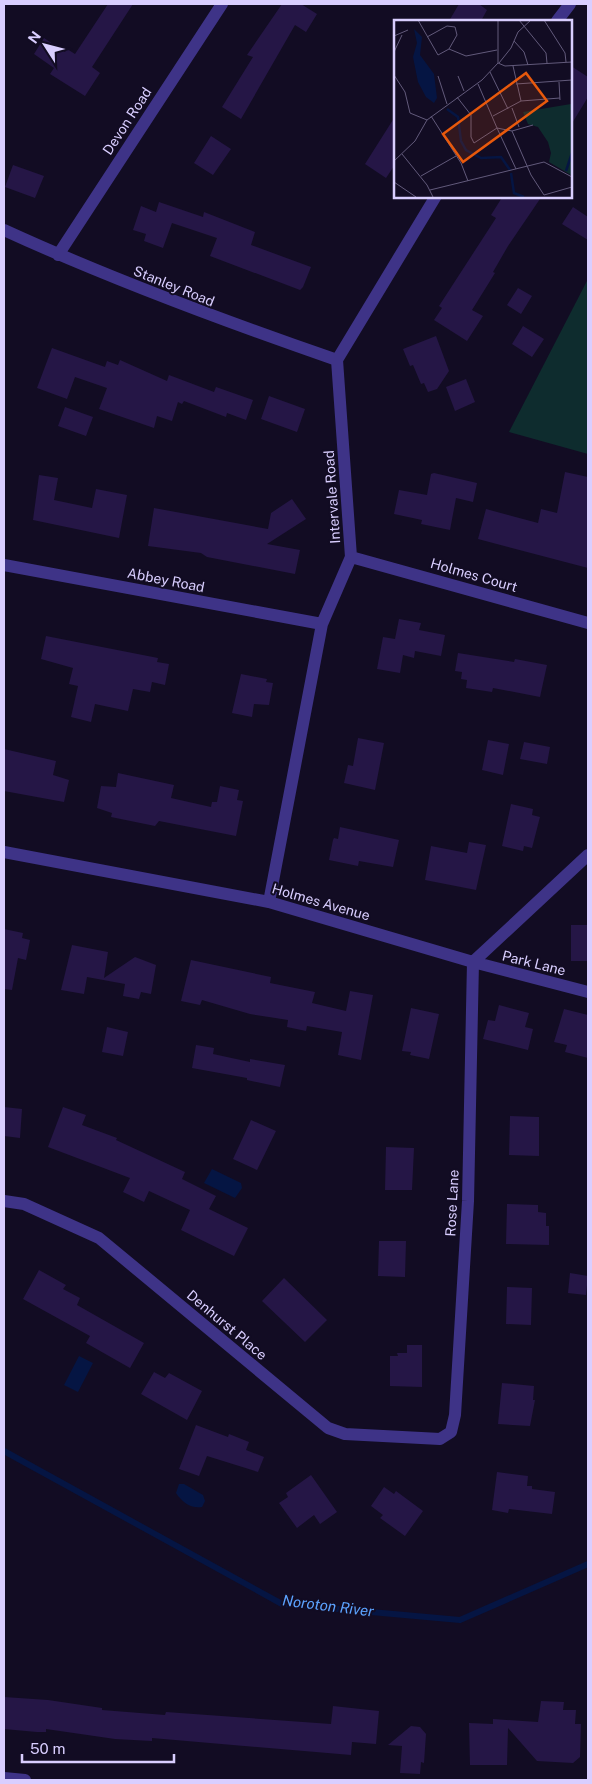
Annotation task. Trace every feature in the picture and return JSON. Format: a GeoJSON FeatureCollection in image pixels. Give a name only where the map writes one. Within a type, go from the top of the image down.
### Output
{"type":"FeatureCollection","features":[{"type":"Feature","properties":{"kind":"street","name":"Devon Road"},"geometry":{"type":"LineString","coordinates":[[58,255],[222,4]]}},
{"type":"Feature","properties":{"kind":"street"},"geometry":{"type":"LineString","coordinates":[[558,20],[570,4]]}},
{"type":"Feature","properties":{"kind":"street"},"geometry":{"type":"LineString","coordinates":[[337,360],[435,198]]}},
{"type":"Feature","properties":{"kind":"street","name":"Stanley Road"},"geometry":{"type":"LineString","coordinates":[[4,230],[58,255],[207,315],[337,360]]}},
{"type":"Feature","properties":{"kind":"street","name":"Intervale Road"},"geometry":{"type":"LineString","coordinates":[[270,902],[322,624],[351,557],[337,360]]}},
{"type":"Feature","properties":{"kind":"street","name":"Holmes Court"},"geometry":{"type":"LineString","coordinates":[[351,557],[588,623]]}},
{"type":"Feature","properties":{"kind":"street","name":"Abbey Road"},"geometry":{"type":"LineString","coordinates":[[4,565],[322,624]]}},
{"type":"Feature","properties":{"kind":"street","name":"Holmes Avenue"},"geometry":{"type":"LineString","coordinates":[[4,852],[270,902],[473,962]]}},
{"type":"Feature","properties":{"kind":"street"},"geometry":{"type":"LineString","coordinates":[[473,962],[588,855]]}},
{"type":"Feature","properties":{"kind":"street","name":"Park Lane"},"geometry":{"type":"LineString","coordinates":[[473,962],[588,992]]}},
{"type":"Feature","properties":{"kind":"street","name":"Rose Lane"},"geometry":{"type":"LineString","coordinates":[[440,1439],[451,1432],[455,1415],[468,1201],[473,962]]}},
{"type":"Feature","properties":{"kind":"street","name":"Denhurst Place"},"geometry":{"type":"LineString","coordinates":[[4,1201],[24,1204],[99,1238],[328,1428],[345,1434],[440,1439]]}},
{"type":"Feature","properties":{"kind":"street"},"geometry":{"type":"LineString","coordinates":[[4,1778],[25,1780]]}},
{"type":"Feature","properties":{"kind":"green space"},"geometry":{"type":"Polygon","coordinates":[[[588,279],[588,454],[509,432],[588,279]]]}},
{"type":"Feature","properties":{"kind":"water"},"geometry":{"type":"Polygon","coordinates":[[[212,1169],[241,1183],[242,1188],[235,1198],[204,1183],[212,1169]]]}},
{"type":"Feature","properties":{"kind":"water"},"geometry":{"type":"Polygon","coordinates":[[[79,1356],[93,1363],[78,1392],[64,1385],[79,1356]]]}},
{"type":"Feature","properties":{"kind":"water"},"geometry":{"type":"Polygon","coordinates":[[[179,1484],[184,1484],[203,1495],[205,1501],[202,1507],[191,1506],[181,1499],[176,1493],[179,1484]]]}},
{"type":"Feature","properties":{"kind":"building"},"geometry":{"type":"Polygon","coordinates":[[[108,4],[133,4],[92,67],[100,73],[85,96],[50,74],[54,68],[34,54],[44,38],[65,52],[67,49],[75,54],[108,4]]]}},
{"type":"Feature","properties":{"kind":"building"},"geometry":{"type":"Polygon","coordinates":[[[282,4],[301,4],[317,14],[306,32],[295,25],[241,119],[222,107],[253,57],[247,55],[282,4]]]}},
{"type":"Feature","properties":{"kind":"building"},"geometry":{"type":"Polygon","coordinates":[[[459,4],[479,4],[487,10],[482,20],[450,20],[459,4]]]}},
{"type":"Feature","properties":{"kind":"building"},"geometry":{"type":"Polygon","coordinates":[[[572,67],[588,77],[588,97],[572,123],[572,67]]]}},
{"type":"Feature","properties":{"kind":"building"},"geometry":{"type":"Polygon","coordinates":[[[394,118],[394,166],[386,178],[365,164],[394,118]]]}},
{"type":"Feature","properties":{"kind":"building"},"geometry":{"type":"Polygon","coordinates":[[[211,136],[231,149],[213,175],[194,163],[211,136]]]}},
{"type":"Feature","properties":{"kind":"building"},"geometry":{"type":"Polygon","coordinates":[[[13,165],[44,176],[35,198],[5,187],[13,165]]]}},
{"type":"Feature","properties":{"kind":"building"},"geometry":{"type":"Polygon","coordinates":[[[502,198],[541,198],[508,246],[493,272],[495,273],[472,310],[483,316],[467,341],[434,320],[442,308],[439,306],[496,218],[491,215],[502,198]]]}},
{"type":"Feature","properties":{"kind":"building"},"geometry":{"type":"Polygon","coordinates":[[[159,202],[203,217],[204,212],[255,232],[251,245],[311,267],[303,287],[300,290],[210,256],[217,238],[172,223],[163,248],[144,241],[146,234],[133,230],[141,206],[156,212],[159,202]]]}},
{"type":"Feature","properties":{"kind":"building"},"geometry":{"type":"Polygon","coordinates":[[[573,207],[588,217],[588,240],[562,224],[573,207]]]}},
{"type":"Feature","properties":{"kind":"building"},"geometry":{"type":"Polygon","coordinates":[[[518,288],[532,296],[521,314],[507,305],[518,288]]]}},
{"type":"Feature","properties":{"kind":"building"},"geometry":{"type":"Polygon","coordinates":[[[523,326],[544,339],[532,357],[512,344],[523,326]]]}},
{"type":"Feature","properties":{"kind":"building"},"geometry":{"type":"Polygon","coordinates":[[[436,336],[449,371],[437,389],[428,392],[424,383],[421,384],[413,365],[410,366],[403,349],[436,336]]]}},
{"type":"Feature","properties":{"kind":"building"},"geometry":{"type":"Polygon","coordinates":[[[52,348],[105,367],[107,361],[118,365],[120,360],[167,381],[169,375],[214,392],[216,387],[253,400],[246,420],[227,413],[226,417],[184,401],[182,404],[178,402],[172,421],[157,416],[154,428],[99,409],[107,388],[75,377],[67,399],[37,388],[52,348]]]}},
{"type":"Feature","properties":{"kind":"building"},"geometry":{"type":"Polygon","coordinates":[[[466,379],[475,402],[455,411],[446,387],[466,379]]]}},
{"type":"Feature","properties":{"kind":"building"},"geometry":{"type":"Polygon","coordinates":[[[269,396],[305,409],[297,432],[261,419],[269,396]]]}},
{"type":"Feature","properties":{"kind":"building"},"geometry":{"type":"Polygon","coordinates":[[[65,407],[93,417],[86,436],[58,426],[65,407]]]}},
{"type":"Feature","properties":{"kind":"building"},"geometry":{"type":"Polygon","coordinates":[[[565,472],[588,477],[588,568],[478,539],[486,509],[538,523],[541,509],[557,513],[565,472]]]}},
{"type":"Feature","properties":{"kind":"building"},"geometry":{"type":"Polygon","coordinates":[[[434,473],[477,483],[473,502],[456,498],[450,530],[421,524],[422,520],[394,514],[399,490],[427,495],[431,474],[434,473]]]}},
{"type":"Feature","properties":{"kind":"building"},"geometry":{"type":"Polygon","coordinates":[[[39,475],[58,478],[54,500],[92,508],[96,489],[127,495],[119,538],[33,520],[39,475]]]}},
{"type":"Feature","properties":{"kind":"building"},"geometry":{"type":"Polygon","coordinates":[[[292,499],[306,519],[267,544],[300,550],[295,574],[207,557],[201,553],[148,546],[154,508],[268,529],[271,513],[292,499]]]}},
{"type":"Feature","properties":{"kind":"building"},"geometry":{"type":"Polygon","coordinates":[[[399,619],[421,623],[419,630],[445,635],[441,656],[415,651],[414,658],[403,655],[400,673],[377,669],[383,637],[395,639],[399,619]]]}},
{"type":"Feature","properties":{"kind":"building"},"geometry":{"type":"Polygon","coordinates":[[[46,636],[158,658],[157,662],[169,664],[165,685],[152,682],[150,692],[133,689],[128,711],[95,704],[91,722],[71,717],[78,686],[69,684],[73,668],[41,659],[46,636]]]}},
{"type":"Feature","properties":{"kind":"building"},"geometry":{"type":"Polygon","coordinates":[[[458,653],[514,662],[515,659],[547,665],[540,697],[493,688],[492,692],[466,688],[467,680],[461,679],[462,672],[455,671],[458,653]]]}},
{"type":"Feature","properties":{"kind":"building"},"geometry":{"type":"Polygon","coordinates":[[[241,674],[267,679],[266,682],[273,683],[269,705],[254,704],[252,717],[232,713],[241,674]]]}},
{"type":"Feature","properties":{"kind":"building"},"geometry":{"type":"Polygon","coordinates":[[[358,738],[384,743],[375,790],[344,783],[348,765],[353,766],[358,738]]]}},
{"type":"Feature","properties":{"kind":"building"},"geometry":{"type":"Polygon","coordinates":[[[488,740],[509,744],[503,775],[482,770],[488,740]]]}},
{"type":"Feature","properties":{"kind":"building"},"geometry":{"type":"Polygon","coordinates":[[[524,742],[550,747],[547,764],[520,759],[524,742]]]}},
{"type":"Feature","properties":{"kind":"building"},"geometry":{"type":"Polygon","coordinates":[[[4,749],[56,761],[53,775],[69,780],[64,802],[4,791],[4,749]]]}},
{"type":"Feature","properties":{"kind":"building"},"geometry":{"type":"Polygon","coordinates":[[[118,773],[174,785],[171,798],[211,807],[212,802],[217,802],[220,786],[239,790],[237,800],[243,801],[236,836],[159,821],[155,826],[111,817],[112,813],[97,808],[101,786],[116,787],[118,773]]]}},
{"type":"Feature","properties":{"kind":"building"},"geometry":{"type":"Polygon","coordinates":[[[511,804],[533,809],[532,815],[540,817],[532,848],[524,846],[523,851],[502,846],[511,804]]]}},
{"type":"Feature","properties":{"kind":"building"},"geometry":{"type":"Polygon","coordinates":[[[340,827],[399,840],[393,867],[359,861],[358,866],[329,860],[333,840],[334,838],[338,839],[340,827]]]}},
{"type":"Feature","properties":{"kind":"building"},"geometry":{"type":"Polygon","coordinates":[[[469,842],[486,845],[476,890],[425,880],[431,846],[467,853],[469,842]]]}},
{"type":"Feature","properties":{"kind":"building"},"geometry":{"type":"Polygon","coordinates":[[[571,925],[588,925],[588,961],[571,961],[571,925]]]}},
{"type":"Feature","properties":{"kind":"building"},"geometry":{"type":"Polygon","coordinates":[[[4,929],[23,933],[22,938],[30,940],[26,960],[18,958],[12,990],[4,989],[4,929]]]}},
{"type":"Feature","properties":{"kind":"building"},"geometry":{"type":"Polygon","coordinates":[[[72,945],[108,952],[104,978],[135,957],[156,965],[151,994],[141,992],[139,999],[123,996],[125,984],[87,977],[84,994],[61,990],[72,945]]]}},
{"type":"Feature","properties":{"kind":"building"},"geometry":{"type":"Polygon","coordinates":[[[191,960],[271,977],[270,983],[315,992],[312,1003],[346,1011],[350,991],[373,995],[361,1060],[338,1055],[342,1032],[307,1026],[306,1031],[287,1027],[288,1020],[250,1014],[202,1000],[200,1005],[181,1001],[191,960]]]}},
{"type":"Feature","properties":{"kind":"building"},"geometry":{"type":"Polygon","coordinates":[[[499,1005],[529,1013],[525,1027],[533,1029],[528,1050],[483,1039],[488,1020],[495,1021],[499,1005]]]}},
{"type":"Feature","properties":{"kind":"building"},"geometry":{"type":"Polygon","coordinates":[[[411,1008],[439,1014],[429,1059],[410,1055],[411,1052],[402,1051],[411,1008]]]}},
{"type":"Feature","properties":{"kind":"building"},"geometry":{"type":"Polygon","coordinates":[[[564,1009],[588,1015],[588,1058],[565,1052],[567,1045],[554,1042],[564,1009]]]}},
{"type":"Feature","properties":{"kind":"building"},"geometry":{"type":"Polygon","coordinates":[[[107,1027],[128,1032],[123,1056],[102,1052],[107,1027]]]}},
{"type":"Feature","properties":{"kind":"building"},"geometry":{"type":"Polygon","coordinates":[[[196,1045],[214,1048],[213,1054],[250,1062],[250,1059],[285,1065],[280,1087],[247,1080],[247,1078],[192,1068],[196,1045]]]}},
{"type":"Feature","properties":{"kind":"building"},"geometry":{"type":"Polygon","coordinates":[[[4,1107],[22,1109],[20,1138],[4,1136],[4,1107]]]}},
{"type":"Feature","properties":{"kind":"building"},"geometry":{"type":"Polygon","coordinates":[[[63,1107],[86,1115],[82,1125],[117,1138],[116,1140],[185,1172],[182,1179],[216,1196],[209,1209],[248,1228],[234,1256],[181,1230],[190,1210],[149,1191],[144,1202],[123,1192],[130,1178],[48,1147],[63,1107]]]}},
{"type":"Feature","properties":{"kind":"building"},"geometry":{"type":"Polygon","coordinates":[[[510,1116],[539,1117],[539,1156],[509,1155],[510,1116]]]}},
{"type":"Feature","properties":{"kind":"building"},"geometry":{"type":"Polygon","coordinates":[[[251,1120],[276,1131],[257,1170],[233,1159],[251,1120]]]}},
{"type":"Feature","properties":{"kind":"building"},"geometry":{"type":"Polygon","coordinates":[[[386,1147],[414,1148],[412,1190],[385,1190],[386,1147]]]}},
{"type":"Feature","properties":{"kind":"building"},"geometry":{"type":"Polygon","coordinates":[[[507,1204],[538,1205],[538,1212],[546,1213],[546,1226],[549,1226],[549,1245],[506,1244],[507,1204]]]}},
{"type":"Feature","properties":{"kind":"building"},"geometry":{"type":"Polygon","coordinates":[[[379,1241],[406,1241],[405,1277],[378,1276],[379,1241]]]}},
{"type":"Feature","properties":{"kind":"building"},"geometry":{"type":"Polygon","coordinates":[[[39,1270],[66,1285],[63,1289],[80,1298],[77,1305],[144,1343],[130,1368],[86,1343],[90,1336],[23,1299],[39,1270]]]}},
{"type":"Feature","properties":{"kind":"building"},"geometry":{"type":"Polygon","coordinates":[[[570,1273],[588,1276],[586,1295],[568,1293],[570,1273]]]}},
{"type":"Feature","properties":{"kind":"building"},"geometry":{"type":"Polygon","coordinates":[[[284,1278],[327,1320],[305,1342],[262,1301],[284,1278]]]}},
{"type":"Feature","properties":{"kind":"building"},"geometry":{"type":"Polygon","coordinates":[[[507,1287],[532,1288],[531,1325],[506,1324],[507,1287]]]}},
{"type":"Feature","properties":{"kind":"building"},"geometry":{"type":"Polygon","coordinates":[[[407,1345],[422,1345],[422,1387],[390,1386],[390,1356],[398,1356],[397,1353],[407,1353],[407,1345]]]}},
{"type":"Feature","properties":{"kind":"building"},"geometry":{"type":"Polygon","coordinates":[[[154,1372],[165,1378],[169,1373],[202,1391],[187,1420],[141,1394],[154,1372]]]}},
{"type":"Feature","properties":{"kind":"building"},"geometry":{"type":"Polygon","coordinates":[[[502,1383],[534,1386],[533,1400],[535,1400],[530,1426],[498,1424],[502,1383]]]}},
{"type":"Feature","properties":{"kind":"building"},"geometry":{"type":"Polygon","coordinates":[[[196,1425],[228,1437],[229,1434],[249,1442],[246,1450],[264,1457],[258,1472],[207,1456],[199,1476],[179,1469],[196,1425]]]}},
{"type":"Feature","properties":{"kind":"building"},"geometry":{"type":"Polygon","coordinates":[[[497,1472],[528,1476],[527,1486],[532,1486],[532,1489],[555,1492],[552,1514],[509,1509],[508,1513],[492,1510],[497,1472]]]}},
{"type":"Feature","properties":{"kind":"building"},"geometry":{"type":"Polygon","coordinates":[[[311,1475],[337,1512],[320,1524],[314,1515],[297,1528],[279,1503],[288,1497],[286,1493],[311,1475]]]}},
{"type":"Feature","properties":{"kind":"building"},"geometry":{"type":"Polygon","coordinates":[[[384,1487],[394,1494],[396,1491],[423,1511],[405,1536],[380,1518],[383,1515],[371,1506],[384,1487]]]}},
{"type":"Feature","properties":{"kind":"building"},"geometry":{"type":"Polygon","coordinates":[[[4,1697],[48,1700],[102,1708],[102,1710],[165,1715],[166,1712],[331,1724],[333,1706],[379,1711],[376,1744],[352,1742],[351,1755],[152,1738],[152,1741],[115,1739],[46,1729],[46,1732],[37,1732],[4,1729],[4,1697]]]}},
{"type":"Feature","properties":{"kind":"building"},"geometry":{"type":"Polygon","coordinates":[[[541,1701],[564,1702],[563,1710],[576,1710],[575,1724],[581,1724],[580,1757],[573,1763],[537,1761],[508,1728],[507,1765],[470,1765],[469,1723],[493,1724],[493,1719],[538,1722],[541,1701]]]}},
{"type":"Feature","properties":{"kind":"building"},"geometry":{"type":"Polygon","coordinates":[[[411,1726],[420,1727],[426,1734],[424,1763],[421,1762],[420,1774],[400,1773],[402,1746],[388,1745],[411,1726]]]}},
{"type":"Feature","properties":{"kind":"waterway","name":"Noroton River"},"geometry":{"type":"LineString","coordinates":[[4,1451],[282,1604],[460,1620],[588,1564]]}}]}
